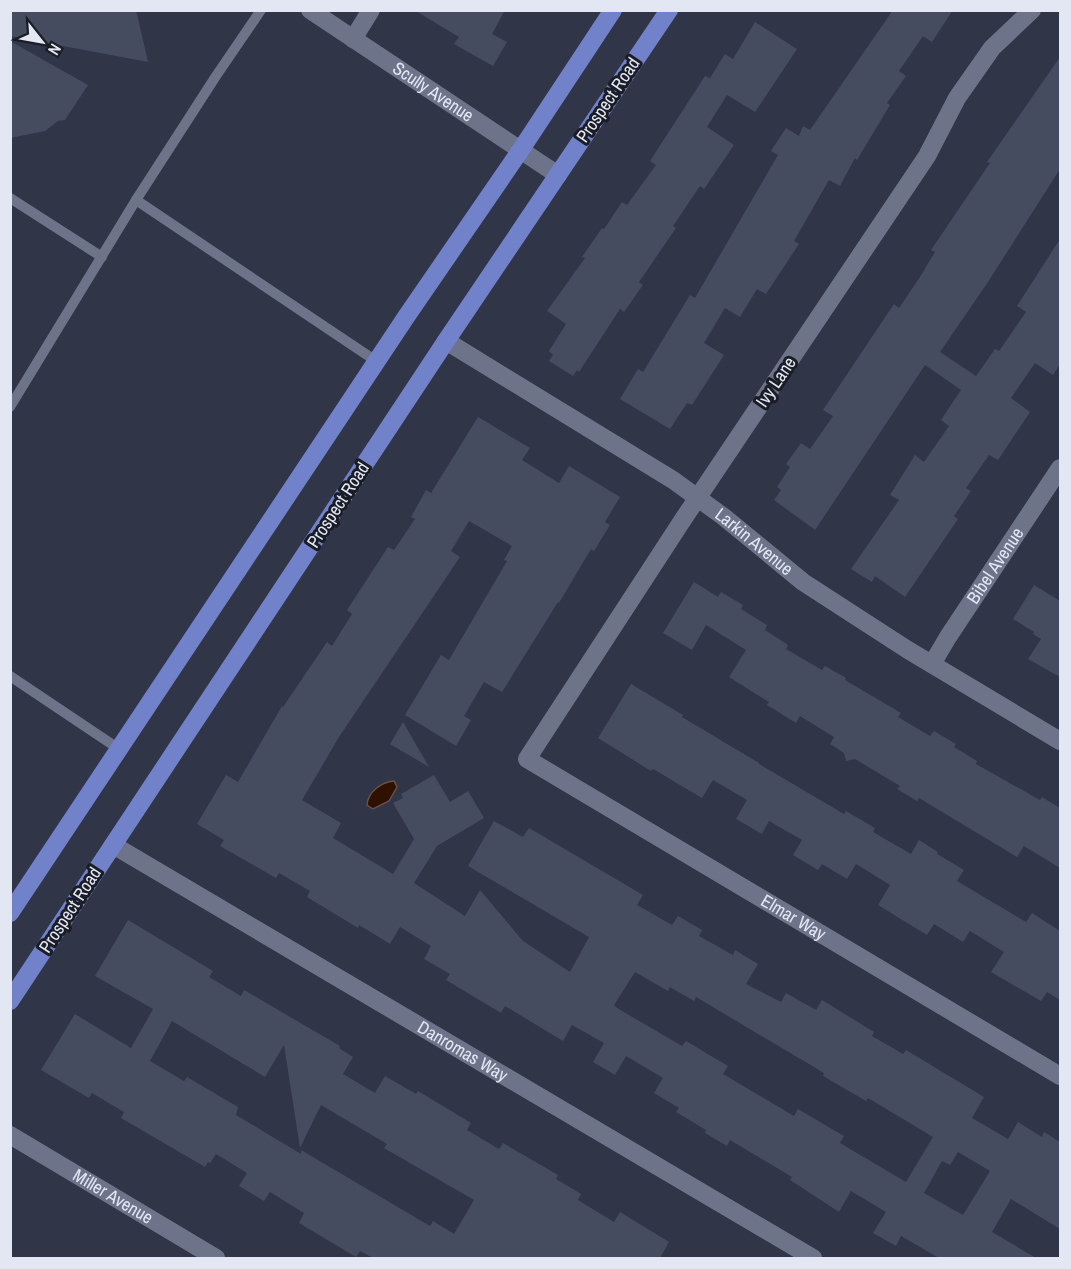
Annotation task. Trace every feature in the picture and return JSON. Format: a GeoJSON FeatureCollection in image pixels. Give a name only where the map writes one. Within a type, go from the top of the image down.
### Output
{"type":"FeatureCollection","features":[{"type":"Feature","properties":{"kind":"main road"},"geometry":{"type":"LineString","coordinates":[[10,913],[376,361],[520,151],[613,10]]}},
{"type":"Feature","properties":{"kind":"main road","name":"Prospect Road"},"geometry":{"type":"LineString","coordinates":[[10,1001],[446,341],[669,10]]}},
{"type":"Feature","properties":{"kind":"street","name":"Scully Avenue"},"geometry":{"type":"LineString","coordinates":[[310,10],[558,175]]}},
{"type":"Feature","properties":{"kind":"street"},"geometry":{"type":"LineString","coordinates":[[353,39],[370,10]]}},
{"type":"Feature","properties":{"kind":"street","name":"Ivy Lane"},"geometry":{"type":"LineString","coordinates":[[526,759],[927,156],[957,98],[992,48],[1032,10]]}},
{"type":"Feature","properties":{"kind":"street","name":"Larkin Avenue"},"geometry":{"type":"LineString","coordinates":[[446,341],[673,480],[803,582],[932,664],[1060,741]]}},
{"type":"Feature","properties":{"kind":"street","name":"Bibel Avenue"},"geometry":{"type":"LineString","coordinates":[[932,664],[1060,468]]}},
{"type":"Feature","properties":{"kind":"street","name":"Elmar Way"},"geometry":{"type":"LineString","coordinates":[[526,759],[1060,1076]]}},
{"type":"Feature","properties":{"kind":"street","name":"Danromas Way"},"geometry":{"type":"LineString","coordinates":[[113,845],[813,1258]]}},
{"type":"Feature","properties":{"kind":"street","name":"Miller Avenue"},"geometry":{"type":"LineString","coordinates":[[10,1135],[210,1257]]}},
{"type":"Feature","properties":{"kind":"lane"},"geometry":{"type":"LineString","coordinates":[[12,401],[136,200],[261,10]]}},
{"type":"Feature","properties":{"kind":"lane"},"geometry":{"type":"LineString","coordinates":[[10,198],[102,257]]}},
{"type":"Feature","properties":{"kind":"lane"},"geometry":{"type":"LineString","coordinates":[[136,200],[376,361]]}},
{"type":"Feature","properties":{"kind":"lane"},"geometry":{"type":"LineString","coordinates":[[10,676],[119,749]]}},
{"type":"Feature","properties":{"kind":"shaded area"},"geometry":{"type":"Polygon","coordinates":[[[394,781],[397,787],[389,801],[373,809],[367,805],[376,788],[394,781]]]}},
{"type":"Feature","properties":{"kind":"building"},"geometry":{"type":"Polygon","coordinates":[[[10,10],[136,10],[148,62],[10,36],[10,10]]]}},
{"type":"Feature","properties":{"kind":"building"},"geometry":{"type":"Polygon","coordinates":[[[414,10],[505,10],[492,34],[507,42],[493,66],[454,44],[459,37],[414,10]]]}},
{"type":"Feature","properties":{"kind":"building"},"geometry":{"type":"Polygon","coordinates":[[[893,10],[953,10],[932,42],[923,36],[899,71],[906,76],[887,103],[890,105],[857,160],[855,158],[840,186],[829,180],[794,241],[799,244],[766,294],[757,289],[740,317],[725,308],[704,343],[724,355],[692,405],[687,403],[670,429],[620,399],[638,369],[643,372],[690,295],[695,298],[778,155],[771,151],[786,128],[799,136],[803,126],[810,130],[893,10]]]}},
{"type":"Feature","properties":{"kind":"building"},"geometry":{"type":"Polygon","coordinates":[[[755,22],[797,49],[755,112],[727,95],[707,127],[734,145],[704,189],[700,186],[673,226],[676,228],[639,282],[643,285],[624,312],[620,309],[579,372],[577,370],[573,376],[549,361],[553,355],[549,351],[566,324],[547,311],[585,258],[582,257],[602,228],[604,229],[622,202],[627,205],[656,165],[650,161],[705,76],[710,78],[725,54],[733,59],[755,22]]]}},
{"type":"Feature","properties":{"kind":"building"},"geometry":{"type":"Polygon","coordinates":[[[10,41],[88,85],[65,120],[58,121],[45,131],[10,138],[10,41]]]}},
{"type":"Feature","properties":{"kind":"building"},"geometry":{"type":"Polygon","coordinates":[[[1060,57],[1060,169],[940,352],[976,376],[995,349],[999,351],[1026,312],[1017,306],[1060,239],[1060,364],[1053,375],[1035,363],[1011,398],[1030,412],[998,460],[989,455],[966,488],[971,491],[954,516],[958,519],[905,597],[875,576],[872,582],[851,569],[899,500],[890,495],[915,455],[924,462],[949,426],[941,420],[961,390],[925,365],[815,530],[774,500],[781,490],[777,487],[790,467],[786,464],[801,443],[810,449],[833,416],[823,410],[894,304],[899,308],[920,277],[935,252],[931,250],[990,163],[987,162],[1060,57]]]}},
{"type":"Feature","properties":{"kind":"building"},"geometry":{"type":"Polygon","coordinates":[[[478,417],[530,448],[522,460],[559,483],[569,466],[620,497],[605,522],[610,525],[594,551],[591,549],[502,692],[484,682],[464,716],[471,720],[456,746],[405,715],[441,655],[449,660],[507,561],[504,560],[512,546],[469,521],[451,551],[460,557],[339,737],[302,800],[341,823],[333,838],[393,874],[414,839],[393,803],[403,798],[401,794],[434,775],[450,802],[468,791],[484,818],[437,846],[414,883],[465,916],[480,890],[523,941],[570,972],[589,937],[468,866],[494,821],[523,837],[529,828],[643,895],[637,905],[672,925],[678,916],[702,930],[699,936],[733,955],[735,950],[758,964],[746,984],[781,1002],[786,993],[816,1010],[822,1000],[874,1032],[872,1036],[903,1054],[906,1050],[984,1097],[972,1118],[1008,1139],[1018,1122],[1042,1137],[1044,1132],[1060,1142],[1060,1229],[1011,1199],[992,1232],[1036,1258],[939,1258],[901,1236],[896,1246],[873,1233],[886,1212],[851,1191],[839,1212],[790,1180],[792,1177],[730,1140],[727,1146],[676,1112],[679,1108],[654,1093],[663,1078],[626,1056],[615,1075],[593,1062],[604,1043],[572,1025],[563,1041],[505,1006],[501,1013],[446,980],[450,974],[424,959],[431,946],[400,927],[390,944],[359,925],[358,928],[307,897],[310,891],[279,873],[276,878],[220,846],[224,840],[197,824],[226,775],[238,782],[282,706],[327,642],[332,646],[352,614],[347,610],[388,547],[394,550],[415,519],[411,517],[426,490],[431,493],[478,417]],[[635,972],[614,1005],[617,1008],[682,1046],[686,1041],[728,1066],[723,1074],[794,1116],[798,1109],[844,1136],[840,1143],[906,1182],[933,1137],[868,1098],[866,1101],[823,1076],[824,1073],[696,997],[694,1001],[670,987],[668,991],[635,972]],[[958,1152],[950,1165],[942,1161],[924,1193],[963,1215],[990,1171],[958,1152]]]}},
{"type":"Feature","properties":{"kind":"building"},"geometry":{"type":"Polygon","coordinates":[[[694,582],[718,597],[721,592],[743,605],[741,609],[767,625],[765,630],[788,645],[786,649],[822,670],[825,666],[846,678],[845,680],[901,713],[898,717],[930,736],[934,731],[956,744],[954,747],[977,761],[976,764],[1040,800],[1042,797],[1060,808],[1060,868],[1024,846],[1017,857],[919,798],[917,801],[897,789],[900,786],[855,759],[846,761],[844,753],[830,744],[834,737],[800,716],[796,723],[767,705],[769,702],[729,677],[746,650],[706,625],[692,650],[663,633],[694,582]]]}},
{"type":"Feature","properties":{"kind":"building"},"geometry":{"type":"Polygon","coordinates":[[[1034,585],[1060,601],[1060,677],[1028,659],[1041,639],[1013,619],[1034,585]]]}},
{"type":"Feature","properties":{"kind":"building"},"geometry":{"type":"Polygon","coordinates":[[[631,684],[759,764],[844,814],[846,811],[875,828],[873,832],[911,854],[919,840],[964,870],[957,881],[1026,922],[1032,913],[1060,931],[1060,1000],[1047,992],[1041,1001],[991,972],[1004,952],[970,931],[963,942],[934,924],[927,935],[878,905],[890,885],[856,864],[847,879],[822,864],[818,870],[793,855],[802,840],[769,821],[762,834],[736,819],[747,800],[713,780],[702,798],[653,769],[651,771],[598,738],[631,684]]]}},
{"type":"Feature","properties":{"kind":"building"},"geometry":{"type":"Polygon","coordinates":[[[403,722],[429,767],[390,744],[403,722]]]}},
{"type":"Feature","properties":{"kind":"building"},"geometry":{"type":"Polygon","coordinates":[[[128,920],[213,971],[209,977],[241,996],[244,990],[340,1046],[339,1048],[353,1057],[343,1074],[375,1093],[385,1076],[416,1094],[418,1091],[471,1123],[467,1130],[499,1149],[503,1143],[558,1175],[556,1179],[581,1194],[578,1200],[614,1222],[620,1212],[669,1242],[660,1258],[373,1258],[360,1251],[356,1257],[299,1223],[304,1213],[270,1192],[264,1201],[239,1186],[247,1173],[216,1154],[205,1167],[121,1118],[124,1112],[92,1093],[89,1098],[41,1070],[75,1014],[131,1048],[153,1009],[95,976],[128,920]],[[172,1021],[150,1061],[184,1081],[187,1077],[238,1107],[236,1115],[301,1154],[301,1150],[430,1226],[433,1221],[454,1234],[474,1200],[384,1148],[387,1144],[321,1105],[300,1148],[284,1045],[265,1077],[172,1021]]]}}]}
